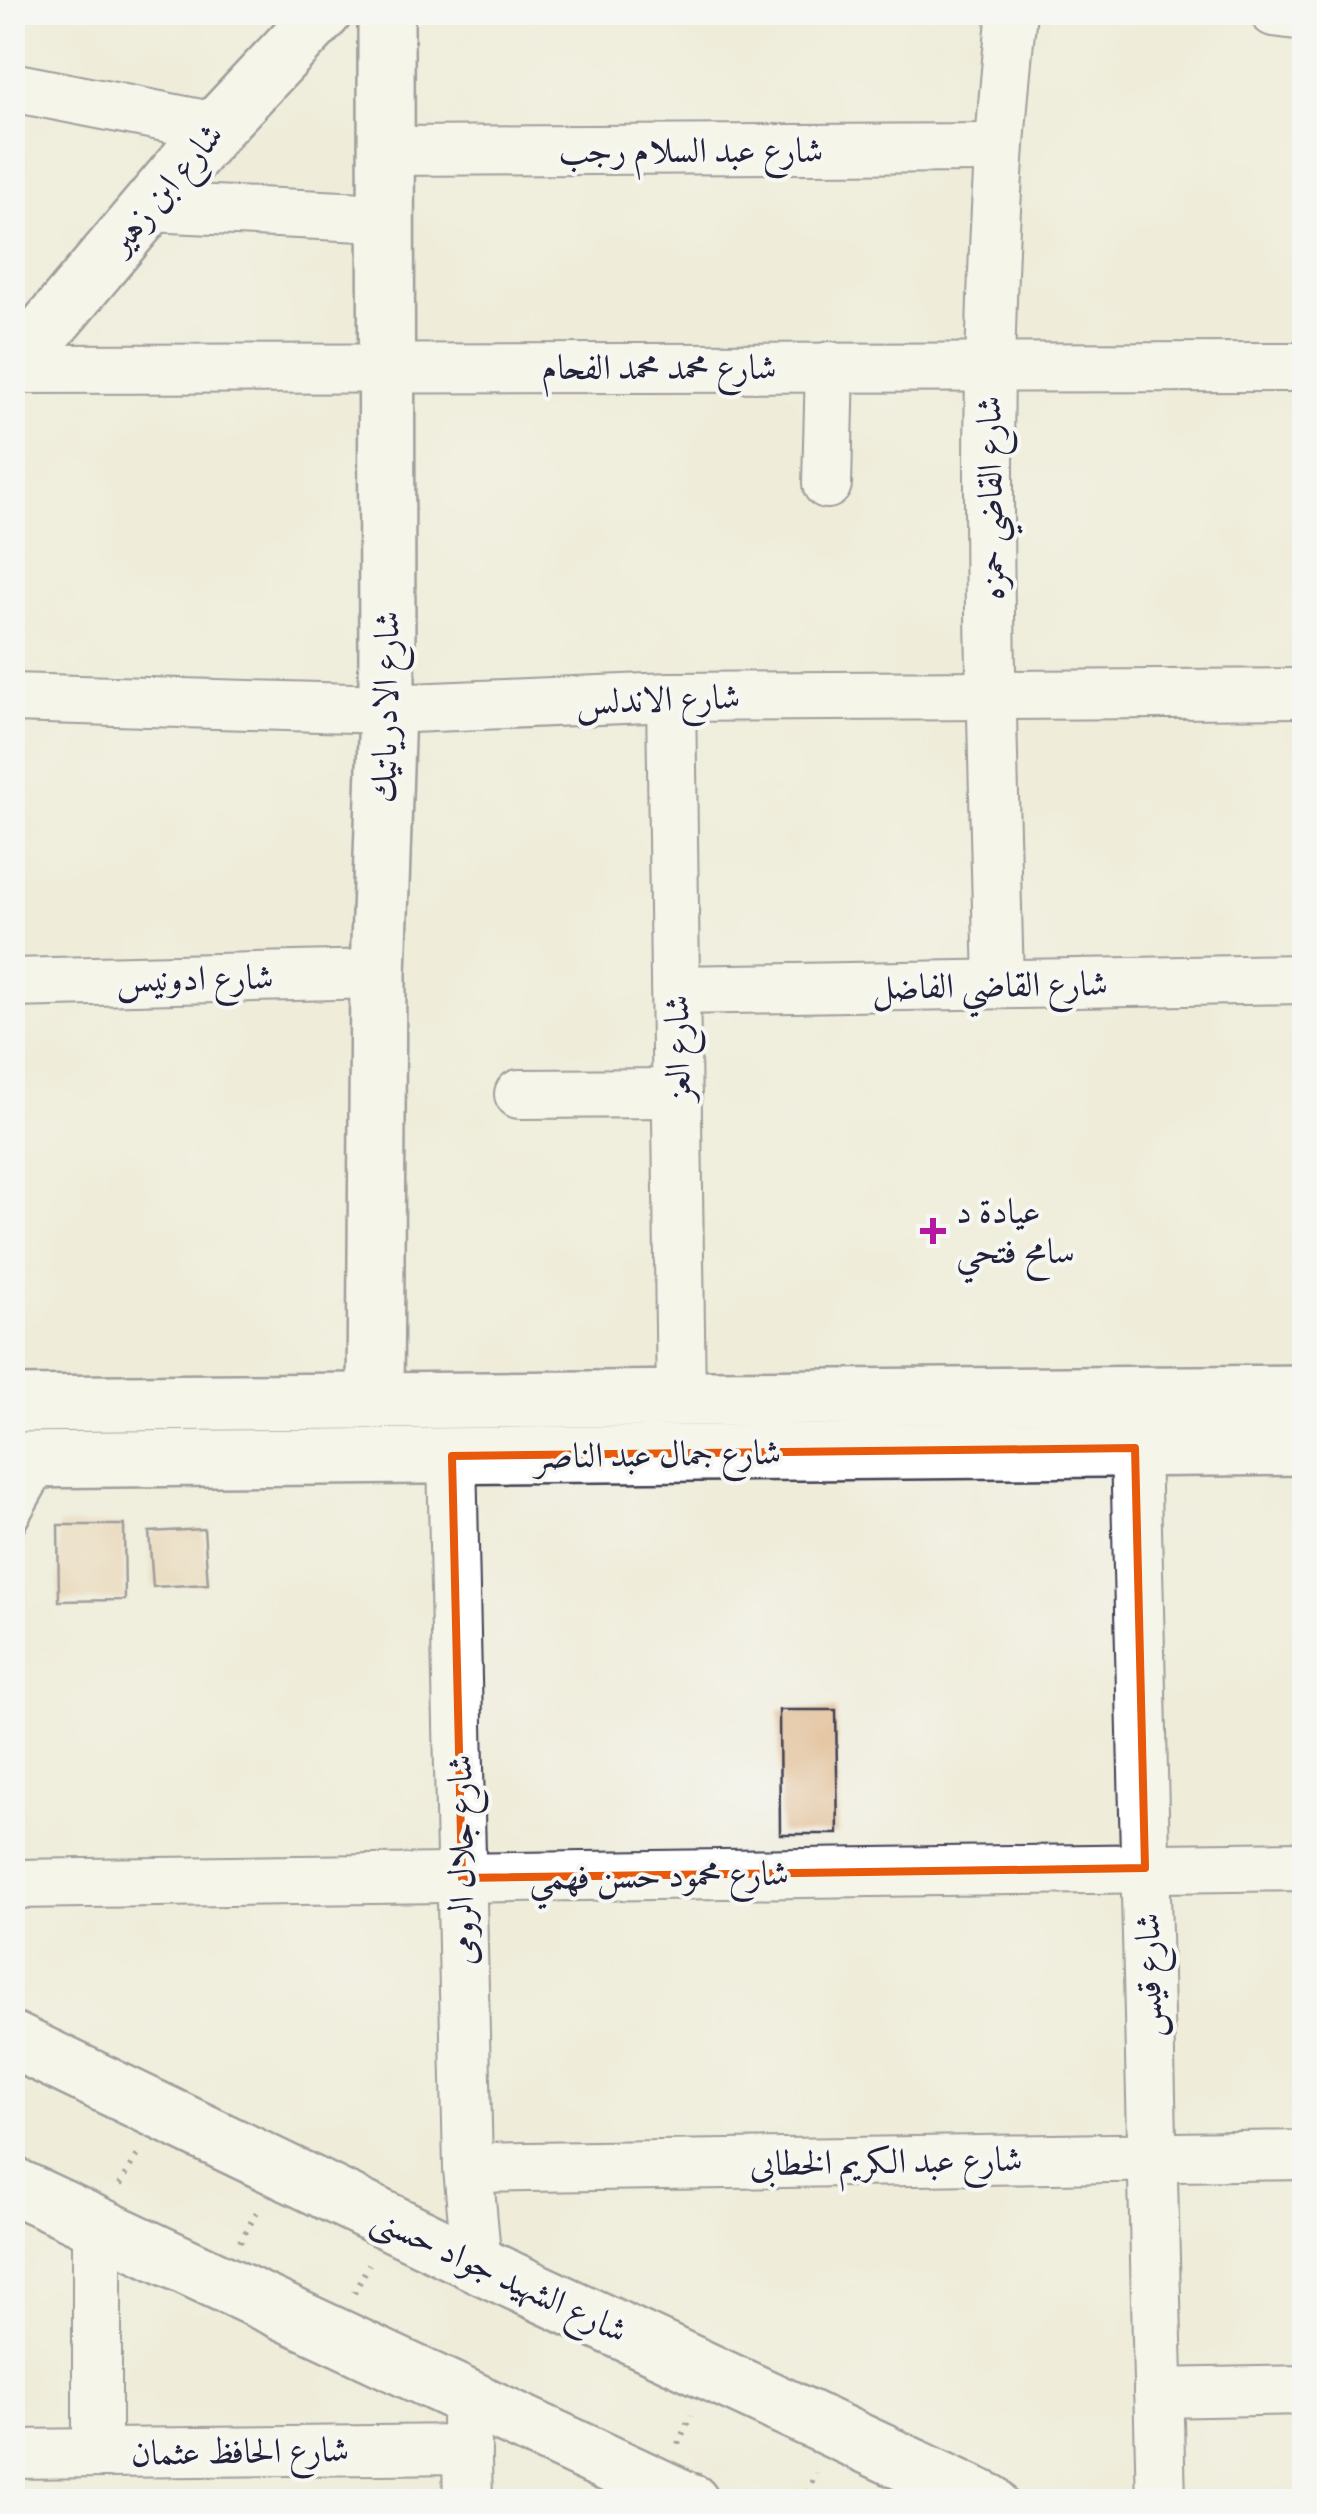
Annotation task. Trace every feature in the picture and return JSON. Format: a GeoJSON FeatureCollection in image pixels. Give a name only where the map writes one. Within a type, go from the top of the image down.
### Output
{"type":"FeatureCollection","features":[{"type":"Feature","properties":{"kind":"main road","name":"شارع ابن زهير"},"geometry":{"type":"LineString","coordinates":[[13,369],[216,127],[324,12]]}},
{"type":"Feature","properties":{"kind":"main road","name":"شارع الادرياتيك"},"geometry":{"type":"LineString","coordinates":[[375,1402],[378,974],[387,709],[386,12]]}},
{"type":"Feature","properties":{"kind":"main road","name":"شارع جمال عبد الناصر"},"geometry":{"type":"LineString","coordinates":[[12,1404],[1304,1393]]}},
{"type":"Feature","properties":{"kind":"main road","name":"شارع جمال عبد الناصر"},"geometry":{"type":"LineString","coordinates":[[30,1460],[1304,1447]]}},
{"type":"Feature","properties":{"kind":"main road","name":"شارع الشهيد جواد حسنى"},"geometry":{"type":"LineString","coordinates":[[12,2040],[477,2264],[989,2502]]}},
{"type":"Feature","properties":{"kind":"main road"},"geometry":{"type":"LineString","coordinates":[[12,2185],[333,2334],[466,2423],[675,2494]]}},
{"type":"Feature","properties":{"kind":"street","name":"شارع القاضي حمزه"},"geometry":{"type":"LineString","coordinates":[[999,984],[988,366],[997,148],[1012,12]]}},
{"type":"Feature","properties":{"kind":"street"},"geometry":{"type":"LineString","coordinates":[[1274,12],[1304,16]]}},
{"type":"Feature","properties":{"kind":"street"},"geometry":{"type":"LineString","coordinates":[[12,87],[216,127]]}},
{"type":"Feature","properties":{"kind":"street","name":"شارع عبد السلام رجب"},"geometry":{"type":"LineString","coordinates":[[384,151],[997,148]]}},
{"type":"Feature","properties":{"kind":"street"},"geometry":{"type":"LineString","coordinates":[[149,207],[386,218]]}},
{"type":"Feature","properties":{"kind":"street"},"geometry":{"type":"LineString","coordinates":[[827,484],[830,366]]}},
{"type":"Feature","properties":{"kind":"street","name":"شارع محمد محمد الفحام"},"geometry":{"type":"LineString","coordinates":[[13,369],[1304,367]]}},
{"type":"Feature","properties":{"kind":"street","name":"شارع الاندلس"},"geometry":{"type":"LineString","coordinates":[[12,698],[387,709],[672,697],[1304,693]]}},
{"type":"Feature","properties":{"kind":"street","name":"شارع العز"},"geometry":{"type":"LineString","coordinates":[[672,697],[681,1399]]}},
{"type":"Feature","properties":{"kind":"street","name":"شارع ادونيس"},"geometry":{"type":"LineString","coordinates":[[12,983],[378,974]]}},
{"type":"Feature","properties":{"kind":"street","name":"شارع القاضي الفاضل"},"geometry":{"type":"LineString","coordinates":[[676,990],[1304,979]]}},
{"type":"Feature","properties":{"kind":"street"},"geometry":{"type":"LineString","coordinates":[[519,1094],[677,1093]]}},
{"type":"Feature","properties":{"kind":"street","name":"شارع قيس"},"geometry":{"type":"LineString","coordinates":[[1135,1448],[1160,2502]]}},
{"type":"Feature","properties":{"kind":"street","name":"شارع جلال الرومى"},"geometry":{"type":"LineString","coordinates":[[452,1456],[468,2168],[477,2264]]}},
{"type":"Feature","properties":{"kind":"street","name":"شارع محمود حسن فهمي"},"geometry":{"type":"LineString","coordinates":[[12,1884],[1304,1866]]}},
{"type":"Feature","properties":{"kind":"street","name":"شارع عبد الكريم الخطابى"},"geometry":{"type":"LineString","coordinates":[[468,2168],[1304,2155]]}},
{"type":"Feature","properties":{"kind":"street"},"geometry":{"type":"LineString","coordinates":[[97,2224],[98,2452]]}},
{"type":"Feature","properties":{"kind":"street"},"geometry":{"type":"LineString","coordinates":[[1158,2393],[1304,2390]]}},
{"type":"Feature","properties":{"kind":"street"},"geometry":{"type":"LineString","coordinates":[[466,2423],[468,2502]]}},
{"type":"Feature","properties":{"kind":"street","name":"شارع الحافظ عثمان"},"geometry":{"type":"LineString","coordinates":[[12,2454],[98,2452],[466,2423]]}},
{"type":"Feature","properties":{"kind":"lane"},"geometry":{"type":"LineString","coordinates":[[12,1524],[30,1460]]}},
{"type":"Feature","properties":{"kind":"path"},"geometry":{"type":"LineString","coordinates":[[97,2224],[163,2113]]}},
{"type":"Feature","properties":{"kind":"path"},"geometry":{"type":"LineString","coordinates":[[218,2281],[280,2169]]}},
{"type":"Feature","properties":{"kind":"path"},"geometry":{"type":"LineString","coordinates":[[333,2334],[390,2222]]}},
{"type":"Feature","properties":{"kind":"path"},"geometry":{"type":"LineString","coordinates":[[675,2494],[710,2372]]}},
{"type":"Feature","properties":{"kind":"highlighted area"},"geometry":{"type":"Polygon","coordinates":[[[1135,1448],[1145,1868],[462,1878],[452,1456],[1135,1448]]]}},
{"type":"Feature","properties":{"kind":"building"},"geometry":{"type":"Polygon","coordinates":[[[58,1525],[124,1525],[125,1600],[59,1601],[58,1525]]]}},
{"type":"Feature","properties":{"kind":"building"},"geometry":{"type":"Polygon","coordinates":[[[204,1529],[208,1584],[153,1587],[149,1532],[204,1529]]]}},
{"type":"Feature","properties":{"kind":"building"},"geometry":{"type":"Polygon","coordinates":[[[779,1710],[836,1710],[838,1834],[780,1834],[779,1710]]]}},
{"type":"Feature","properties":{"kind":"place","name":"عيادة د سامح فتحي"},"geometry":{"type":"Point","coordinates":[933,1231]}}]}
